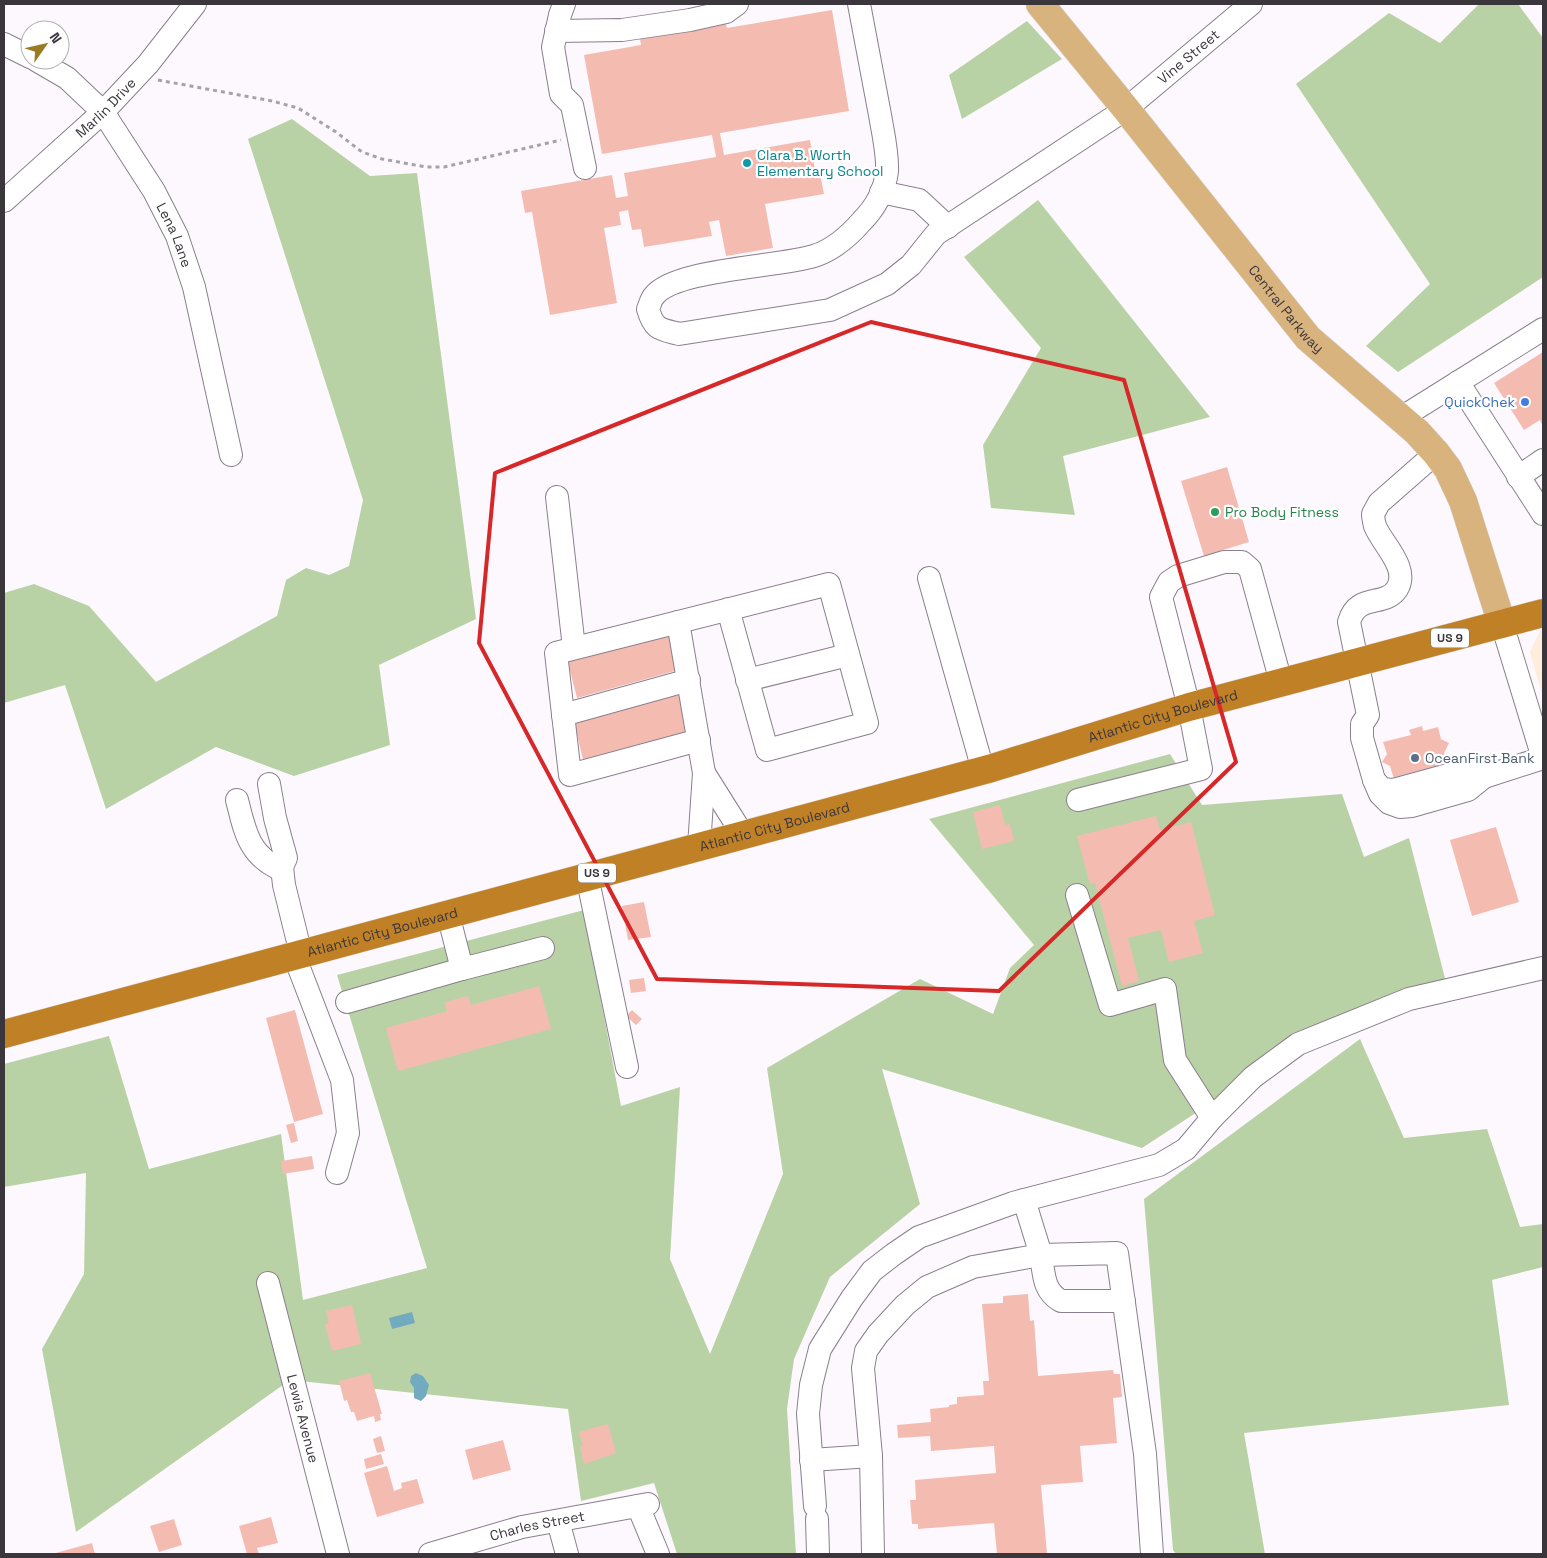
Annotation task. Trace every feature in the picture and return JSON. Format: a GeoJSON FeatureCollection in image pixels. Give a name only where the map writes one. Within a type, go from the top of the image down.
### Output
{"type":"FeatureCollection","features":[{"type":"Feature","properties":{"kind":"highway","name":"Atlantic City Boulevard"},"geometry":{"type":"LineString","coordinates":[[4,1034],[983,770],[1189,707],[1543,613]]}},
{"type":"Feature","properties":{"kind":"main road","name":"Central Parkway"},"geometry":{"type":"LineString","coordinates":[[1040,4],[1126,108],[1308,338],[1417,432],[1448,469],[1463,501],[1502,624]]}},
{"type":"Feature","properties":{"kind":"street","name":"Marlin Drive"},"geometry":{"type":"LineString","coordinates":[[4,202],[103,112],[163,46],[195,4]]}},
{"type":"Feature","properties":{"kind":"street"},"geometry":{"type":"LineString","coordinates":[[564,4],[553,47],[561,94],[572,105],[585,168]]}},
{"type":"Feature","properties":{"kind":"street"},"geometry":{"type":"LineString","coordinates":[[556,31],[622,30],[726,12],[736,4]]}},
{"type":"Feature","properties":{"kind":"street"},"geometry":{"type":"LineString","coordinates":[[859,4],[882,128],[887,169],[886,182],[881,192],[919,200],[948,228]]}},
{"type":"Feature","properties":{"kind":"street","name":"Vine Street"},"geometry":{"type":"LineString","coordinates":[[881,192],[869,214],[852,233],[832,248],[813,256],[706,274],[665,286],[654,296],[648,309],[652,323],[663,330],[680,334],[830,310],[887,284],[911,264],[936,234],[948,228],[1126,108],[1251,4]]}},
{"type":"Feature","properties":{"kind":"street"},"geometry":{"type":"LineString","coordinates":[[4,44],[20,52]]}},
{"type":"Feature","properties":{"kind":"street","name":"Lena Lane"},"geometry":{"type":"LineString","coordinates":[[53,70],[67,78],[103,112],[154,191],[177,236],[194,287],[231,455]]}},
{"type":"Feature","properties":{"kind":"street"},"geometry":{"type":"LineString","coordinates":[[1401,418],[1543,329]]}},
{"type":"Feature","properties":{"kind":"street"},"geometry":{"type":"LineString","coordinates":[[1458,382],[1543,514]]}},
{"type":"Feature","properties":{"kind":"street"},"geometry":{"type":"LineString","coordinates":[[1436,453],[1379,503],[1373,514],[1374,525],[1400,568],[1400,579],[1396,589],[1388,596],[1359,605],[1352,612],[1349,622],[1368,715],[1362,724],[1362,738],[1374,780],[1382,789],[1393,790],[1482,767],[1543,758],[1502,624]]}},
{"type":"Feature","properties":{"kind":"street"},"geometry":{"type":"LineString","coordinates":[[1518,476],[1543,460]]}},
{"type":"Feature","properties":{"kind":"street"},"geometry":{"type":"LineString","coordinates":[[557,497],[574,648]]}},
{"type":"Feature","properties":{"kind":"street"},"geometry":{"type":"LineString","coordinates":[[1078,800],[1201,769],[1189,707],[1161,597],[1169,582],[1178,576],[1224,562],[1242,562],[1250,569],[1281,682]]}},
{"type":"Feature","properties":{"kind":"street"},"geometry":{"type":"LineString","coordinates":[[929,578],[983,770]]}},
{"type":"Feature","properties":{"kind":"street"},"geometry":{"type":"LineString","coordinates":[[699,740],[570,775],[556,653],[728,609],[829,584],[867,723],[767,750],[728,609]]}},
{"type":"Feature","properties":{"kind":"street"},"geometry":{"type":"LineString","coordinates":[[678,622],[704,773],[699,846]]}},
{"type":"Feature","properties":{"kind":"street"},"geometry":{"type":"LineString","coordinates":[[747,680],[848,655]]}},
{"type":"Feature","properties":{"kind":"street"},"geometry":{"type":"LineString","coordinates":[[563,714],[689,680]]}},
{"type":"Feature","properties":{"kind":"street"},"geometry":{"type":"LineString","coordinates":[[704,773],[743,834]]}},
{"type":"Feature","properties":{"kind":"street"},"geometry":{"type":"LineString","coordinates":[[269,784],[275,818],[286,858],[282,870],[297,954],[342,1080],[348,1133],[337,1173]]}},
{"type":"Feature","properties":{"kind":"street"},"geometry":{"type":"LineString","coordinates":[[237,800],[245,830],[254,849],[268,864],[282,870]]}},
{"type":"Feature","properties":{"kind":"street"},"geometry":{"type":"LineString","coordinates":[[587,876],[627,1067]]}},
{"type":"Feature","properties":{"kind":"street"},"geometry":{"type":"LineString","coordinates":[[1077,895],[1110,1005],[1165,989],[1175,1060],[1212,1118]]}},
{"type":"Feature","properties":{"kind":"street"},"geometry":{"type":"LineString","coordinates":[[448,914],[462,969]]}},
{"type":"Feature","properties":{"kind":"street"},"geometry":{"type":"LineString","coordinates":[[347,1002],[543,948]]}},
{"type":"Feature","properties":{"kind":"street"},"geometry":{"type":"LineString","coordinates":[[818,1554],[808,1414],[811,1384],[820,1349],[852,1298],[872,1271],[919,1237],[1024,1200],[1159,1165],[1186,1149],[1212,1118],[1253,1077],[1298,1044],[1410,999],[1543,968]]}},
{"type":"Feature","properties":{"kind":"street"},"geometry":{"type":"LineString","coordinates":[[1024,1200],[1041,1255],[1047,1288],[1052,1296],[1061,1301],[1124,1301]]}},
{"type":"Feature","properties":{"kind":"street"},"geometry":{"type":"LineString","coordinates":[[873,1554],[871,1456],[863,1368],[866,1351],[878,1334],[904,1304],[927,1287],[973,1267],[1041,1255],[1117,1253],[1145,1454],[1152,1554]]}},
{"type":"Feature","properties":{"kind":"street","name":"Lewis Avenue"},"geometry":{"type":"LineString","coordinates":[[268,1283],[338,1554]]}},
{"type":"Feature","properties":{"kind":"street"},"geometry":{"type":"LineString","coordinates":[[811,1460],[871,1456]]}},
{"type":"Feature","properties":{"kind":"street","name":"Charles Street"},"geometry":{"type":"LineString","coordinates":[[430,1554],[522,1527],[643,1505],[658,1554]]}},
{"type":"Feature","properties":{"kind":"street"},"geometry":{"type":"LineString","coordinates":[[558,1520],[567,1554]]}},
{"type":"Feature","properties":{"kind":"path"},"geometry":{"type":"LineString","coordinates":[[137,76],[272,101],[298,108],[336,132],[362,152],[382,159],[426,167],[444,166],[578,136]]}},
{"type":"Feature","properties":{"kind":"highlighted area"},"geometry":{"type":"Polygon","coordinates":[[[871,322],[1124,380],[1236,762],[999,991],[657,979],[479,643],[495,473],[871,322]]]}},
{"type":"Feature","properties":{"kind":"shaded area"},"geometry":{"type":"Polygon","coordinates":[[[1543,630],[1543,697],[1530,652],[1540,631],[1543,630]]]}},
{"type":"Feature","properties":{"kind":"green space"},"geometry":{"type":"Polygon","coordinates":[[[1479,4],[1518,4],[1543,38],[1543,277],[1398,372],[1366,346],[1430,284],[1296,84],[1389,13],[1440,43],[1479,4]]]}},
{"type":"Feature","properties":{"kind":"green space"},"geometry":{"type":"Polygon","coordinates":[[[1027,21],[1062,59],[962,119],[949,75],[1027,21]]]}},
{"type":"Feature","properties":{"kind":"green space"},"geometry":{"type":"Polygon","coordinates":[[[292,119],[370,176],[417,173],[476,619],[379,665],[390,745],[294,776],[216,747],[106,809],[65,685],[4,703],[4,593],[34,584],[89,606],[156,682],[277,616],[286,580],[306,568],[329,575],[349,566],[363,500],[248,139],[292,119]]]}},
{"type":"Feature","properties":{"kind":"green space"},"geometry":{"type":"Polygon","coordinates":[[[1038,200],[1210,417],[1063,456],[1075,515],[991,508],[983,445],[1041,348],[964,257],[1038,200]]]}},
{"type":"Feature","properties":{"kind":"green space"},"geometry":{"type":"Polygon","coordinates":[[[1170,754],[1202,805],[1342,794],[1364,857],[1409,838],[1448,990],[1352,1011],[1142,1148],[882,1069],[920,1204],[830,1277],[794,1359],[787,1409],[796,1554],[677,1554],[654,1483],[581,1501],[568,1409],[290,1380],[76,1532],[42,1349],[84,1274],[86,1173],[4,1187],[4,1064],[109,1036],[149,1169],[281,1134],[303,1300],[427,1268],[337,975],[584,910],[621,1106],[680,1087],[670,1259],[710,1354],[783,1174],[767,1068],[920,979],[993,1014],[1010,968],[1034,945],[929,819],[1170,754]]]}},
{"type":"Feature","properties":{"kind":"green space"},"geometry":{"type":"Polygon","coordinates":[[[1360,1039],[1404,1138],[1487,1129],[1520,1227],[1543,1224],[1543,1267],[1492,1280],[1509,1405],[1244,1433],[1265,1554],[1176,1554],[1173,1550],[1144,1199],[1360,1039]]]}},
{"type":"Feature","properties":{"kind":"water"},"geometry":{"type":"Polygon","coordinates":[[[412,1312],[415,1323],[392,1329],[389,1318],[412,1312]]]}},
{"type":"Feature","properties":{"kind":"water"},"geometry":{"type":"Polygon","coordinates":[[[416,1373],[423,1376],[429,1385],[426,1396],[421,1401],[414,1398],[414,1388],[410,1382],[411,1376],[416,1373]]]}},
{"type":"Feature","properties":{"kind":"building","name":"Clara B. Worth Elementary School"},"geometry":{"type":"Polygon","coordinates":[[[832,10],[849,111],[720,133],[724,155],[810,140],[815,170],[819,169],[824,194],[765,204],[773,248],[726,256],[719,220],[709,222],[712,236],[644,247],[641,229],[632,230],[628,210],[619,212],[621,225],[604,228],[617,303],[550,315],[532,212],[525,213],[521,191],[612,175],[616,198],[628,196],[624,173],[716,157],[712,135],[602,154],[584,55],[641,45],[640,39],[726,24],[727,28],[832,10]]]}},
{"type":"Feature","properties":{"kind":"building","name":"QuickChek"},"geometry":{"type":"Polygon","coordinates":[[[1543,352],[1543,427],[1540,420],[1524,430],[1494,383],[1543,352]]]}},
{"type":"Feature","properties":{"kind":"building","name":"Pro Body Fitness"},"geometry":{"type":"Polygon","coordinates":[[[1227,467],[1249,542],[1204,556],[1181,481],[1227,467]]]}},
{"type":"Feature","properties":{"kind":"building"},"geometry":{"type":"Polygon","coordinates":[[[672,630],[682,669],[577,698],[567,659],[672,630]]]}},
{"type":"Feature","properties":{"kind":"building"},"geometry":{"type":"Polygon","coordinates":[[[678,693],[689,732],[583,760],[574,722],[678,693]]]}},
{"type":"Feature","properties":{"kind":"building","name":"OceanFirst Bank"},"geometry":{"type":"Polygon","coordinates":[[[1422,726],[1423,731],[1438,727],[1441,739],[1449,743],[1444,753],[1448,764],[1394,779],[1390,766],[1382,762],[1387,754],[1383,742],[1411,735],[1409,730],[1422,726]]]}},
{"type":"Feature","properties":{"kind":"building"},"geometry":{"type":"Polygon","coordinates":[[[1000,805],[1005,825],[1010,824],[1014,841],[982,849],[973,812],[1000,805]]]}},
{"type":"Feature","properties":{"kind":"building"},"geometry":{"type":"Polygon","coordinates":[[[1156,816],[1160,830],[1191,822],[1215,915],[1194,921],[1203,953],[1169,962],[1161,930],[1128,938],[1139,981],[1122,986],[1095,883],[1090,884],[1077,836],[1156,816]]]}},
{"type":"Feature","properties":{"kind":"building"},"geometry":{"type":"Polygon","coordinates":[[[1496,827],[1519,902],[1472,916],[1450,840],[1496,827]]]}},
{"type":"Feature","properties":{"kind":"building"},"geometry":{"type":"Polygon","coordinates":[[[644,902],[651,937],[628,940],[622,906],[644,902]]]}},
{"type":"Feature","properties":{"kind":"building"},"geometry":{"type":"Polygon","coordinates":[[[644,978],[646,991],[631,993],[629,980],[644,978]]]}},
{"type":"Feature","properties":{"kind":"building"},"geometry":{"type":"Polygon","coordinates":[[[539,986],[551,1029],[398,1071],[386,1028],[447,1011],[445,1002],[468,996],[471,1005],[539,986]]]}},
{"type":"Feature","properties":{"kind":"building"},"geometry":{"type":"Polygon","coordinates":[[[295,1010],[323,1114],[294,1122],[266,1018],[295,1010]]]}},
{"type":"Feature","properties":{"kind":"building"},"geometry":{"type":"Polygon","coordinates":[[[632,1010],[642,1019],[636,1025],[626,1016],[632,1010]]]}},
{"type":"Feature","properties":{"kind":"building"},"geometry":{"type":"Polygon","coordinates":[[[294,1123],[298,1141],[291,1143],[286,1125],[294,1123]]]}},
{"type":"Feature","properties":{"kind":"building"},"geometry":{"type":"Polygon","coordinates":[[[312,1156],[314,1169],[283,1174],[281,1161],[312,1156]]]}},
{"type":"Feature","properties":{"kind":"building"},"geometry":{"type":"Polygon","coordinates":[[[1028,1294],[1030,1321],[1034,1320],[1038,1376],[1113,1370],[1114,1374],[1120,1374],[1122,1397],[1113,1398],[1117,1443],[1080,1446],[1083,1482],[1041,1485],[1047,1554],[997,1554],[994,1523],[918,1529],[918,1524],[912,1524],[910,1500],[916,1500],[915,1480],[996,1473],[994,1446],[931,1451],[930,1436],[898,1438],[897,1425],[931,1422],[930,1409],[957,1404],[957,1397],[984,1395],[983,1381],[989,1381],[982,1304],[1003,1303],[1003,1296],[1028,1294]]]}},
{"type":"Feature","properties":{"kind":"building"},"geometry":{"type":"Polygon","coordinates":[[[352,1305],[361,1344],[332,1351],[325,1324],[329,1324],[326,1311],[352,1305]]]}},
{"type":"Feature","properties":{"kind":"building"},"geometry":{"type":"Polygon","coordinates":[[[370,1373],[382,1414],[380,1414],[381,1420],[375,1422],[374,1416],[357,1421],[354,1412],[351,1412],[347,1400],[344,1401],[339,1381],[370,1373]]]}},
{"type":"Feature","properties":{"kind":"building"},"geometry":{"type":"Polygon","coordinates":[[[608,1424],[616,1453],[584,1464],[580,1446],[583,1446],[579,1432],[608,1424]]]}},
{"type":"Feature","properties":{"kind":"building"},"geometry":{"type":"Polygon","coordinates":[[[381,1436],[385,1451],[377,1453],[373,1439],[381,1436]]]}},
{"type":"Feature","properties":{"kind":"building"},"geometry":{"type":"Polygon","coordinates":[[[503,1440],[511,1470],[473,1480],[465,1450],[503,1440]]]}},
{"type":"Feature","properties":{"kind":"building"},"geometry":{"type":"Polygon","coordinates":[[[381,1454],[384,1464],[366,1469],[364,1459],[381,1454]]]}},
{"type":"Feature","properties":{"kind":"building"},"geometry":{"type":"Polygon","coordinates":[[[387,1466],[394,1491],[402,1488],[401,1483],[417,1479],[424,1503],[377,1517],[364,1473],[387,1466]]]}},
{"type":"Feature","properties":{"kind":"building"},"geometry":{"type":"Polygon","coordinates":[[[271,1517],[278,1543],[257,1548],[259,1554],[247,1554],[239,1526],[271,1517]]]}},
{"type":"Feature","properties":{"kind":"building"},"geometry":{"type":"Polygon","coordinates":[[[174,1519],[182,1545],[159,1552],[150,1526],[174,1519]]]}},
{"type":"Feature","properties":{"kind":"building"},"geometry":{"type":"Polygon","coordinates":[[[92,1543],[95,1554],[52,1554],[92,1543]]]}},
{"type":"Feature","properties":{"kind":"place","name":"Clara B. Worth Elementary School"},"geometry":{"type":"Point","coordinates":[747,163]}},
{"type":"Feature","properties":{"kind":"place","name":"QuickChek"},"geometry":{"type":"Point","coordinates":[1525,402]}},
{"type":"Feature","properties":{"kind":"place","name":"Pro Body Fitness"},"geometry":{"type":"Point","coordinates":[1215,512]}},
{"type":"Feature","properties":{"kind":"place","name":"OceanFirst Bank"},"geometry":{"type":"Point","coordinates":[1415,758]}}]}
